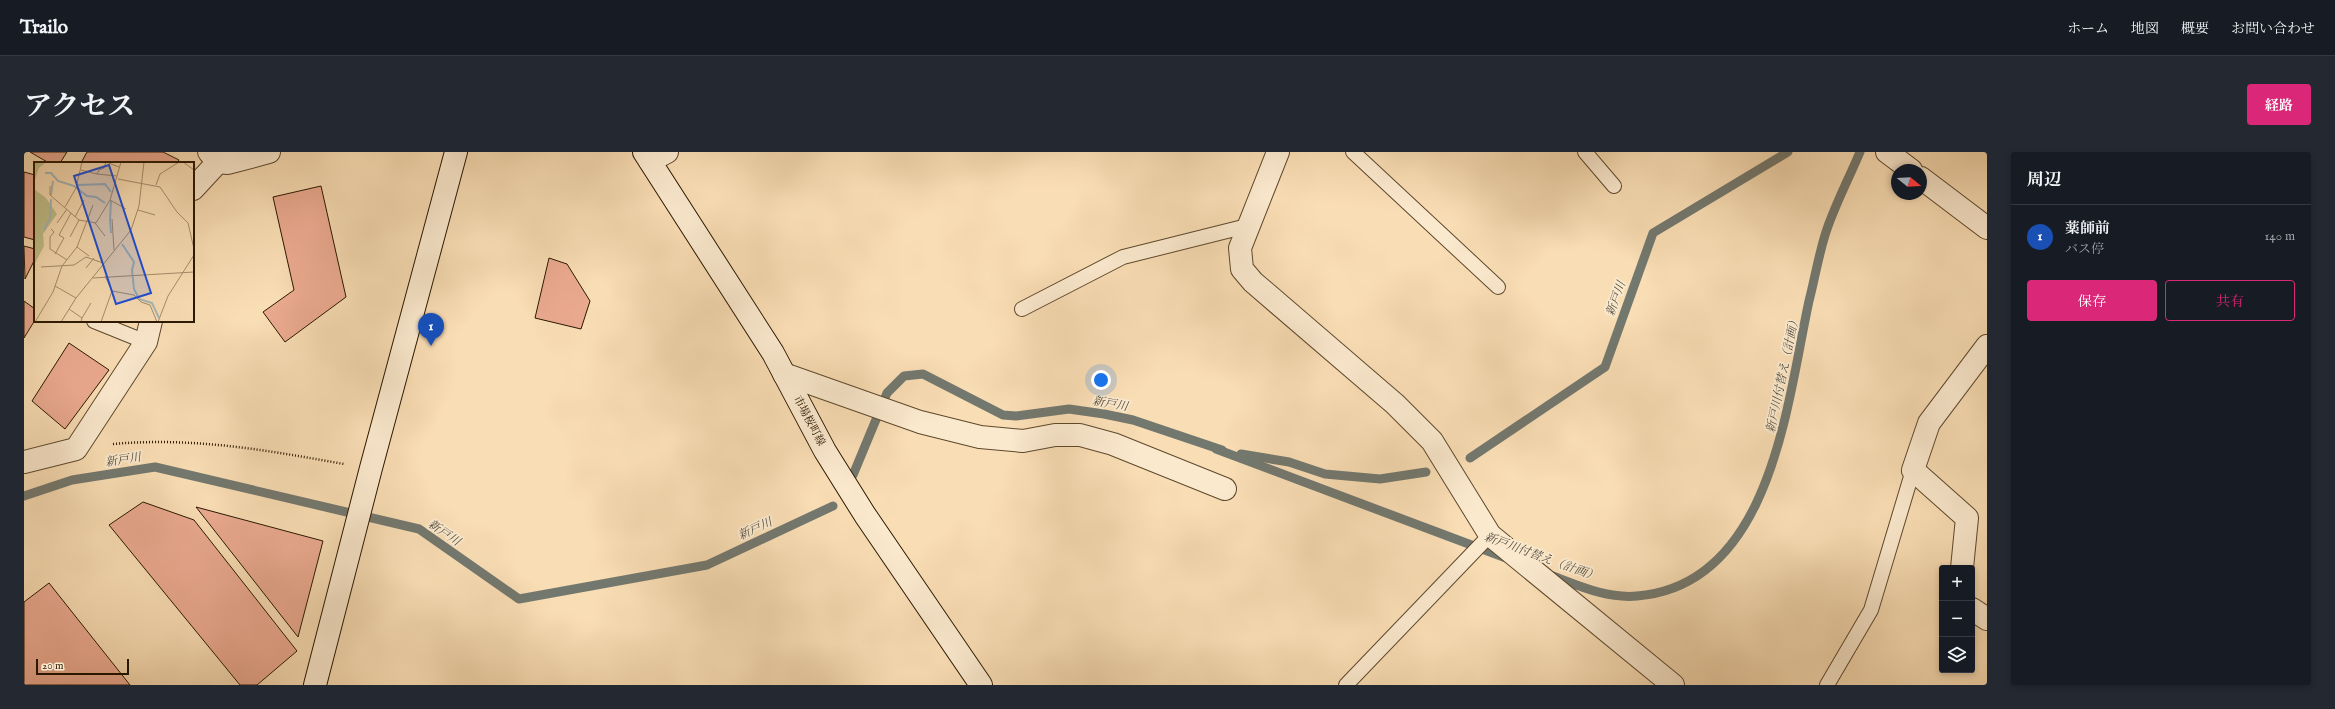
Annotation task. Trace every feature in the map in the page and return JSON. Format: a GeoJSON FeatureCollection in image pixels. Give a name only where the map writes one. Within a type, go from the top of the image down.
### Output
{"type":"FeatureCollection","features":[{"type":"Feature","properties":{"kind":"street"},"geometry":{"type":"LineString","coordinates":[[194,188],[213,157],[228,163],[269,152]]}},
{"type":"Feature","properties":{"kind":"street"},"geometry":{"type":"LineString","coordinates":[[316,685],[370,468],[456,152]]}},
{"type":"Feature","properties":{"kind":"street"},"geometry":{"type":"LineString","coordinates":[[1278,152],[1247,226],[1240,248],[1242,269],[1253,282],[1395,404],[1432,441],[1490,535],[1672,685]]}},
{"type":"Feature","properties":{"kind":"street"},"geometry":{"type":"LineString","coordinates":[[1887,152],[1903,164]]}},
{"type":"Feature","properties":{"kind":"street","name":"市場桜町線"},"geometry":{"type":"LineString","coordinates":[[654,155],[784,374],[825,451],[865,515],[981,685]]}},
{"type":"Feature","properties":{"kind":"street"},"geometry":{"type":"LineString","coordinates":[[1927,183],[1987,228]]}},
{"type":"Feature","properties":{"kind":"street"},"geometry":{"type":"LineString","coordinates":[[24,462],[36,457],[76,449],[146,342],[151,322]]}},
{"type":"Feature","properties":{"kind":"street"},"geometry":{"type":"LineString","coordinates":[[1962,565],[1967,518],[1913,470],[1929,423],[1987,346]]}},
{"type":"Feature","properties":{"kind":"street"},"geometry":{"type":"LineString","coordinates":[[784,374],[920,422],[980,437],[1023,440],[1055,435],[1080,435],[1113,444],[1225,489]]}},
{"type":"Feature","properties":{"kind":"street"},"geometry":{"type":"LineString","coordinates":[[1975,612],[1987,619]]}},
{"type":"Feature","properties":{"kind":"lane"},"geometry":{"type":"LineString","coordinates":[[1353,152],[1498,287]]}},
{"type":"Feature","properties":{"kind":"lane"},"geometry":{"type":"LineString","coordinates":[[1585,152],[1614,186]]}},
{"type":"Feature","properties":{"kind":"lane"},"geometry":{"type":"LineString","coordinates":[[1022,309],[1123,257],[1247,226]]}},
{"type":"Feature","properties":{"kind":"lane"},"geometry":{"type":"LineString","coordinates":[[96,322],[146,342]]}},
{"type":"Feature","properties":{"kind":"lane"},"geometry":{"type":"LineString","coordinates":[[1828,685],[1871,610],[1913,470]]}},
{"type":"Feature","properties":{"kind":"lane"},"geometry":{"type":"LineString","coordinates":[[1346,685],[1490,535]]}},
{"type":"Feature","properties":{"kind":"path"},"geometry":{"type":"LineString","coordinates":[[76,449],[153,440],[239,446],[370,468]]}},
{"type":"Feature","properties":{"kind":"building"},"geometry":{"type":"Polygon","coordinates":[[[30,152],[67,152],[61,162],[47,162],[30,152]]]}},
{"type":"Feature","properties":{"kind":"building"},"geometry":{"type":"Polygon","coordinates":[[[87,152],[163,152],[179,160],[178,162],[82,162],[87,152]]]}},
{"type":"Feature","properties":{"kind":"building"},"geometry":{"type":"Polygon","coordinates":[[[24,172],[34,175],[34,240],[24,237],[24,172]]]}},
{"type":"Feature","properties":{"kind":"building"},"geometry":{"type":"Polygon","coordinates":[[[321,186],[346,297],[285,342],[263,312],[294,290],[273,197],[321,186]]]}},
{"type":"Feature","properties":{"kind":"building"},"geometry":{"type":"Polygon","coordinates":[[[24,246],[34,249],[34,261],[25,279],[24,246]]]}},
{"type":"Feature","properties":{"kind":"building"},"geometry":{"type":"Polygon","coordinates":[[[549,258],[567,264],[590,301],[581,329],[535,318],[549,258]]]}},
{"type":"Feature","properties":{"kind":"building"},"geometry":{"type":"Polygon","coordinates":[[[24,301],[34,308],[34,322],[24,338],[24,301]]]}},
{"type":"Feature","properties":{"kind":"building"},"geometry":{"type":"Polygon","coordinates":[[[69,343],[109,370],[65,429],[32,401],[69,343]]]}},
{"type":"Feature","properties":{"kind":"building"},"geometry":{"type":"Polygon","coordinates":[[[143,502],[194,520],[297,651],[257,685],[240,685],[109,525],[143,502]]]}},
{"type":"Feature","properties":{"kind":"building"},"geometry":{"type":"Polygon","coordinates":[[[196,507],[323,541],[298,637],[196,507]]]}},
{"type":"Feature","properties":{"kind":"building"},"geometry":{"type":"Polygon","coordinates":[[[49,583],[130,685],[24,685],[24,602],[49,583]]]}},
{"type":"Feature","properties":{"kind":"waterway","name":"新戸川"},"geometry":{"type":"LineString","coordinates":[[1470,458],[1605,367],[1653,233],[1788,152]]}},
{"type":"Feature","properties":{"kind":"waterway","name":"新戸川付替え（計画）"},"geometry":{"type":"LineString","coordinates":[[1550,575],[1581,587],[1603,593],[1637,596],[1682,584],[1718,559],[1745,524],[1765,482],[1781,436],[1809,301],[1824,238],[1834,210],[1860,152]]}},
{"type":"Feature","properties":{"kind":"waterway","name":"新戸川"},"geometry":{"type":"LineString","coordinates":[[853,475],[887,393],[904,376],[923,374],[1003,415],[1016,416],[1069,409],[1104,414],[1133,420],[1222,450]]}},
{"type":"Feature","properties":{"kind":"waterway","name":"新戸川付替え（計画）"},"geometry":{"type":"LineString","coordinates":[[1216,449],[1506,558]]}},
{"type":"Feature","properties":{"kind":"waterway","name":"新戸川"},"geometry":{"type":"LineString","coordinates":[[1241,454],[1289,462],[1325,474],[1380,479],[1426,472]]}},
{"type":"Feature","properties":{"kind":"waterway","name":"新戸川"},"geometry":{"type":"LineString","coordinates":[[24,496],[72,480],[155,467],[419,529],[519,599],[707,565],[833,506]]}},
{"type":"Feature","properties":{"kind":"place","name":"薬師前"},"geometry":{"type":"Point","coordinates":[431,346]}}]}
